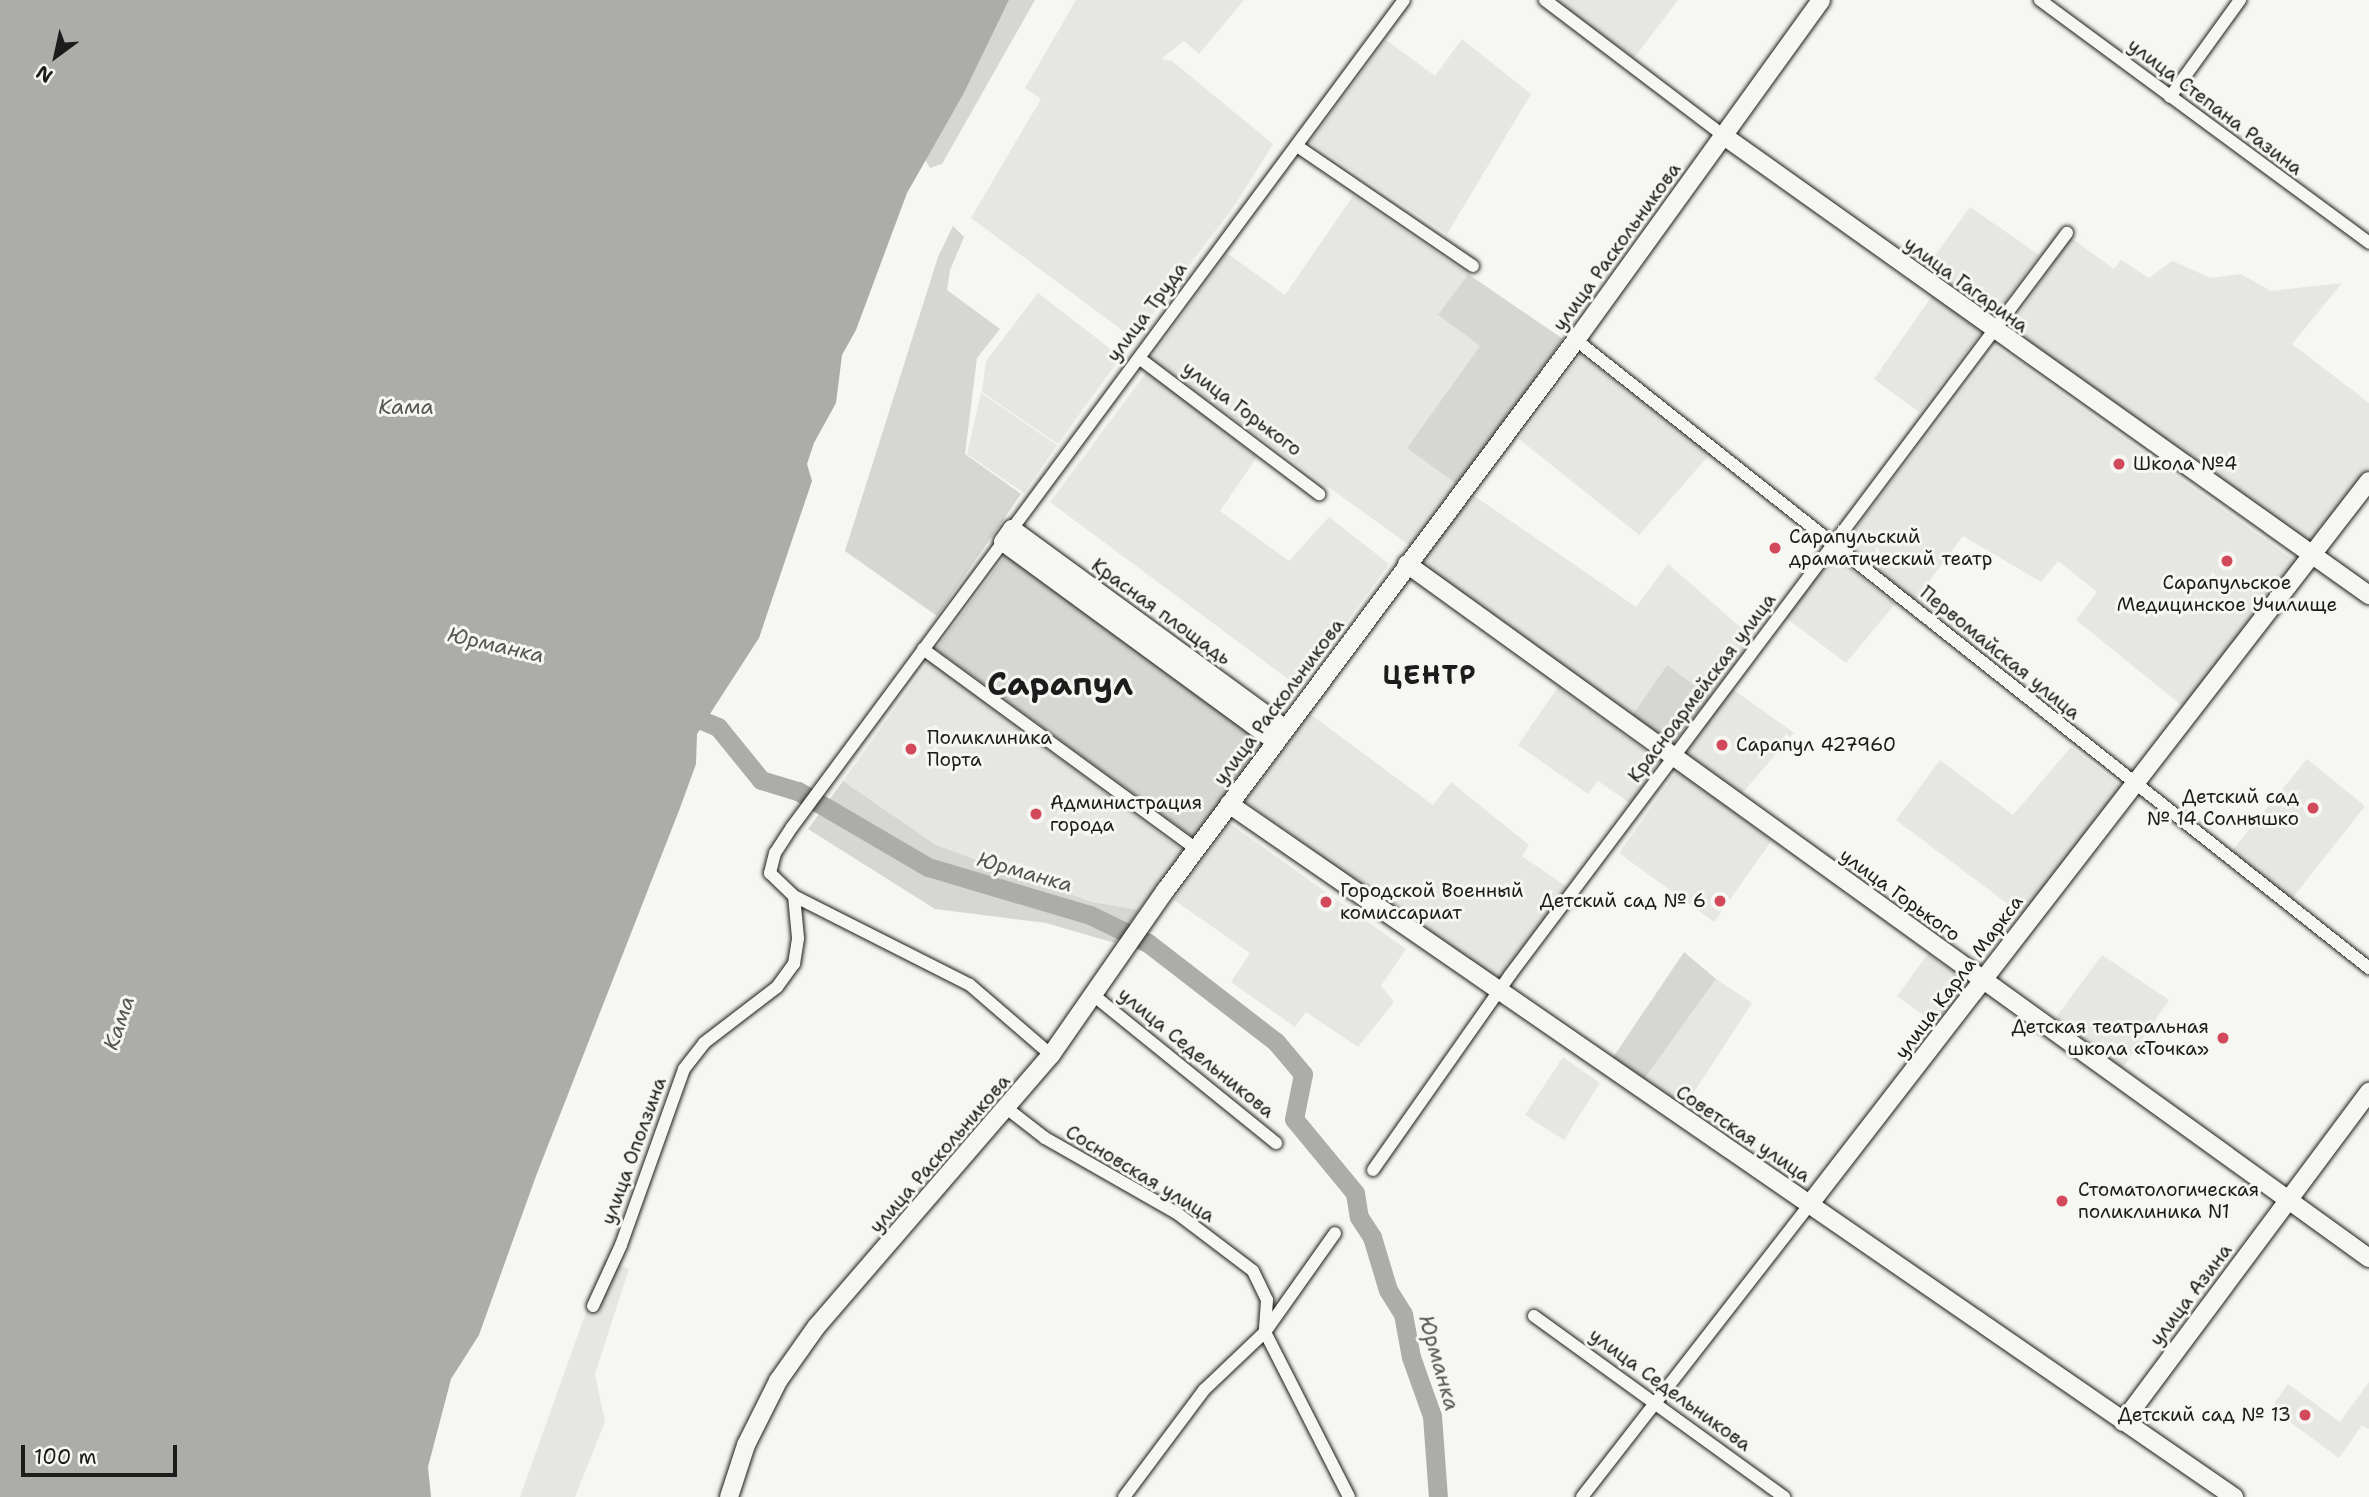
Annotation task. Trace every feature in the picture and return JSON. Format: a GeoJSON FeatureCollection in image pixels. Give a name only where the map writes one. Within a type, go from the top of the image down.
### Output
{"type":"FeatureCollection","features":[{"type":"Feature","properties":{"kind":"main road","name":"улица Раскольникова"},"geometry":{"type":"LineString","coordinates":[[729,1497],[746,1446],[778,1381],[817,1326],[1009,1110],[1051,1055],[1165,891],[1576,340],[1821,0]]}},
{"type":"Feature","properties":{"kind":"main road","name":"улица Гагарина"},"geometry":{"type":"LineString","coordinates":[[1724,136],[2369,595]]}},
{"type":"Feature","properties":{"kind":"main road","name":"улица Карла Маркса"},"geometry":{"type":"LineString","coordinates":[[1809,1205],[2369,481]]}},
{"type":"Feature","properties":{"kind":"main road","name":"Красная площадь"},"geometry":{"type":"LineString","coordinates":[[1007,536],[1280,735]]}},
{"type":"Feature","properties":{"kind":"main road","name":"улица Горького"},"geometry":{"type":"LineString","coordinates":[[1407,564],[2369,1258]]}},
{"type":"Feature","properties":{"kind":"main road","name":"Советская улица"},"geometry":{"type":"LineString","coordinates":[[1229,804],[2234,1497]]}},
{"type":"Feature","properties":{"kind":"main road","name":"улица Азина"},"geometry":{"type":"LineString","coordinates":[[2123,1422],[2369,1092]]}},
{"type":"Feature","properties":{"kind":"street","name":"улица Труда"},"geometry":{"type":"LineString","coordinates":[[923,649],[1404,0]]}},
{"type":"Feature","properties":{"kind":"street","name":"улица Гагарина"},"geometry":{"type":"LineString","coordinates":[[1545,0],[1724,136]]}},
{"type":"Feature","properties":{"kind":"street","name":"улица Степана Разина"},"geometry":{"type":"LineString","coordinates":[[2040,0],[2369,243]]}},
{"type":"Feature","properties":{"kind":"street"},"geometry":{"type":"LineString","coordinates":[[2170,97],[2240,0]]}},
{"type":"Feature","properties":{"kind":"street"},"geometry":{"type":"LineString","coordinates":[[1297,146],[1473,267]]}},
{"type":"Feature","properties":{"kind":"street","name":"Красноармейская улица"},"geometry":{"type":"LineString","coordinates":[[1373,1170],[1498,992],[1992,329],[2067,233]]}},
{"type":"Feature","properties":{"kind":"street","name":"Первомайская улица"},"geometry":{"type":"LineString","coordinates":[[1576,340],[2134,785],[2369,968]]}},
{"type":"Feature","properties":{"kind":"street","name":"улица Горького"},"geometry":{"type":"LineString","coordinates":[[1139,358],[1319,494]]}},
{"type":"Feature","properties":{"kind":"street"},"geometry":{"type":"LineString","coordinates":[[1051,1055],[970,985],[794,896],[770,873],[775,853],[792,827],[923,649],[1196,849]]}},
{"type":"Feature","properties":{"kind":"street","name":"улица Оползина"},"geometry":{"type":"LineString","coordinates":[[593,1306],[621,1245],[684,1069],[704,1044],[777,987],[794,964],[798,938],[794,896]]}},
{"type":"Feature","properties":{"kind":"street","name":"улица Седельникова"},"geometry":{"type":"LineString","coordinates":[[1095,989],[1276,1143]]}},
{"type":"Feature","properties":{"kind":"street","name":"Сосновская улица"},"geometry":{"type":"LineString","coordinates":[[1009,1110],[1045,1138],[1178,1214],[1253,1271],[1267,1300],[1265,1332],[1349,1497]]}},
{"type":"Feature","properties":{"kind":"street","name":"улица Карла Маркса"},"geometry":{"type":"LineString","coordinates":[[1582,1497],[1809,1205]]}},
{"type":"Feature","properties":{"kind":"street"},"geometry":{"type":"LineString","coordinates":[[1124,1497],[1203,1390],[1265,1332],[1335,1233]]}},
{"type":"Feature","properties":{"kind":"street","name":"улица Седельникова"},"geometry":{"type":"LineString","coordinates":[[1534,1316],[1784,1497]]}},
{"type":"Feature","properties":{"kind":"shaded area"},"geometry":{"type":"Polygon","coordinates":[[[1009,0],[1035,0],[942,164],[930,168],[924,158],[964,93],[1009,0]]]}},
{"type":"Feature","properties":{"kind":"shaded area"},"geometry":{"type":"Polygon","coordinates":[[[1076,0],[1244,0],[1199,54],[1184,41],[1161,59],[1172,61],[1273,144],[1237,202],[1134,339],[971,218],[1041,99],[1025,88],[1076,0]]]}},
{"type":"Feature","properties":{"kind":"shaded area"},"geometry":{"type":"Polygon","coordinates":[[[1555,0],[1678,0],[1634,58],[1555,0]]]}},
{"type":"Feature","properties":{"kind":"shaded area"},"geometry":{"type":"Polygon","coordinates":[[[1462,39],[1531,94],[1447,234],[1310,142],[1386,40],[1435,76],[1462,39]]]}},
{"type":"Feature","properties":{"kind":"shaded area"},"geometry":{"type":"Polygon","coordinates":[[[1353,196],[1468,274],[1438,315],[1480,346],[1407,448],[1459,486],[1413,548],[1151,359],[1227,253],[1285,295],[1353,196]]]}},
{"type":"Feature","properties":{"kind":"shaded area"},"geometry":{"type":"Polygon","coordinates":[[[1970,207],[2039,255],[1990,322],[1923,272],[1970,207]]]}},
{"type":"Feature","properties":{"kind":"shaded area"},"geometry":{"type":"Polygon","coordinates":[[[953,226],[964,237],[950,270],[947,290],[1000,329],[977,358],[965,454],[1021,494],[937,616],[845,551],[938,257],[953,226]]]}},
{"type":"Feature","properties":{"kind":"shaded area"},"geometry":{"type":"Polygon","coordinates":[[[2071,238],[2114,269],[2121,260],[2149,278],[2172,261],[2211,278],[2241,274],[2271,291],[2342,283],[2292,344],[2369,403],[2369,469],[2310,543],[2010,328],[2071,238]]]}},
{"type":"Feature","properties":{"kind":"shaded area"},"geometry":{"type":"Polygon","coordinates":[[[1468,274],[1563,339],[1459,486],[1407,448],[1480,346],[1438,315],[1468,274]]]}},
{"type":"Feature","properties":{"kind":"shaded area"},"geometry":{"type":"Polygon","coordinates":[[[1038,293],[1121,357],[1058,444],[982,392],[986,361],[1038,293]]]}},
{"type":"Feature","properties":{"kind":"shaded area"},"geometry":{"type":"Polygon","coordinates":[[[1932,296],[1982,331],[1919,412],[1874,379],[1932,296]]]}},
{"type":"Feature","properties":{"kind":"shaded area"},"geometry":{"type":"Polygon","coordinates":[[[1996,347],[2295,561],[2185,708],[2076,620],[2097,592],[2058,561],[2041,582],[1963,536],[1913,603],[1843,545],[1996,347]]]}},
{"type":"Feature","properties":{"kind":"shaded area"},"geometry":{"type":"Polygon","coordinates":[[[1581,355],[1710,454],[1639,535],[1519,439],[1581,355]]]}},
{"type":"Feature","properties":{"kind":"shaded area"},"geometry":{"type":"Polygon","coordinates":[[[1148,370],[1257,457],[1220,511],[1289,561],[1329,517],[1389,564],[1299,687],[1050,502],[1148,370]]]}},
{"type":"Feature","properties":{"kind":"shaded area"},"geometry":{"type":"Polygon","coordinates":[[[981,393],[1057,445],[1024,493],[967,454],[981,393]]]}},
{"type":"Feature","properties":{"kind":"shaded area"},"geometry":{"type":"Polygon","coordinates":[[[1470,493],[1636,607],[1668,564],[1754,639],[1710,697],[1667,665],[1629,720],[1419,564],[1470,493]]]}},
{"type":"Feature","properties":{"kind":"shaded area"},"geometry":{"type":"Polygon","coordinates":[[[1008,552],[1266,742],[1194,838],[936,649],[1008,552]]]}},
{"type":"Feature","properties":{"kind":"shaded area"},"geometry":{"type":"Polygon","coordinates":[[[1833,555],[1895,604],[1846,663],[1785,617],[1833,555]]]}},
{"type":"Feature","properties":{"kind":"shaded area"},"geometry":{"type":"Polygon","coordinates":[[[929,661],[1183,851],[1139,910],[1092,902],[936,845],[843,781],[929,661]]]}},
{"type":"Feature","properties":{"kind":"shaded area"},"geometry":{"type":"Polygon","coordinates":[[[1667,665],[1710,697],[1670,748],[1629,720],[1667,665]]]}},
{"type":"Feature","properties":{"kind":"shaded area"},"geometry":{"type":"Polygon","coordinates":[[[1558,687],[1660,761],[1631,804],[1598,781],[1588,794],[1518,745],[1558,687]]]}},
{"type":"Feature","properties":{"kind":"shaded area"},"geometry":{"type":"Polygon","coordinates":[[[1731,688],[1794,733],[1739,797],[1684,756],[1731,688]]]}},
{"type":"Feature","properties":{"kind":"shaded area"},"geometry":{"type":"Polygon","coordinates":[[[1310,714],[1433,805],[1451,782],[1529,845],[1522,856],[1570,889],[1499,983],[1245,801],[1310,714]]]}},
{"type":"Feature","properties":{"kind":"shaded area"},"geometry":{"type":"Polygon","coordinates":[[[2071,747],[2122,787],[2024,916],[1896,820],[1940,760],[2013,815],[2071,747]]]}},
{"type":"Feature","properties":{"kind":"shaded area"},"geometry":{"type":"Polygon","coordinates":[[[2307,759],[2365,806],[2291,900],[2230,853],[2307,759]]]}},
{"type":"Feature","properties":{"kind":"shaded area"},"geometry":{"type":"Polygon","coordinates":[[[1677,771],[1772,840],[1714,922],[1619,853],[1677,771]]]}},
{"type":"Feature","properties":{"kind":"shaded area"},"geometry":{"type":"Polygon","coordinates":[[[843,781],[936,845],[1092,902],[1139,910],[1115,943],[1046,923],[935,909],[808,829],[843,781]]]}},
{"type":"Feature","properties":{"kind":"shaded area"},"geometry":{"type":"Polygon","coordinates":[[[1229,823],[1406,949],[1381,986],[1394,1002],[1358,1047],[1306,1012],[1295,1027],[1231,982],[1250,953],[1174,900],[1229,823]]]}},
{"type":"Feature","properties":{"kind":"shaded area"},"geometry":{"type":"Polygon","coordinates":[[[1684,952],[1716,979],[1642,1082],[1612,1059],[1684,952]]]}},
{"type":"Feature","properties":{"kind":"shaded area"},"geometry":{"type":"Polygon","coordinates":[[[1928,954],[1974,985],[1941,1028],[1897,996],[1928,954]]]}},
{"type":"Feature","properties":{"kind":"shaded area"},"geometry":{"type":"Polygon","coordinates":[[[2102,955],[2169,1000],[2121,1070],[2054,1020],[2102,955]]]}},
{"type":"Feature","properties":{"kind":"shaded area"},"geometry":{"type":"Polygon","coordinates":[[[1716,979],[1752,1003],[1683,1109],[1642,1082],[1716,979]]]}},
{"type":"Feature","properties":{"kind":"shaded area"},"geometry":{"type":"Polygon","coordinates":[[[1563,1057],[1600,1083],[1564,1140],[1525,1115],[1563,1057]]]}},
{"type":"Feature","properties":{"kind":"shaded area"},"geometry":{"type":"Polygon","coordinates":[[[605,1259],[629,1269],[595,1374],[605,1422],[575,1497],[520,1497],[605,1259]]]}},
{"type":"Feature","properties":{"kind":"shaded area","name":"Детский сад № 13"},"geometry":{"type":"Polygon","coordinates":[[[2369,1382],[2369,1429],[2362,1425],[2339,1458],[2271,1408],[2288,1384],[2340,1422],[2369,1382]]]}},
{"type":"Feature","properties":{"kind":"water","name":"Кама"},"geometry":{"type":"Polygon","coordinates":[[[0,0],[1009,0],[964,93],[907,193],[856,330],[842,355],[836,403],[814,443],[807,464],[812,481],[759,638],[697,734],[696,764],[680,808],[536,1176],[479,1335],[451,1379],[428,1467],[431,1497],[0,1497],[0,0]]]}},
{"type":"Feature","properties":{"kind":"waterway","name":"Юрманка"},"geometry":{"type":"LineString","coordinates":[[680,711],[718,727],[761,780],[798,791],[928,867],[1090,915],[1148,943],[1276,1042],[1303,1074],[1294,1119],[1355,1193],[1359,1217],[1372,1237],[1388,1290],[1403,1314],[1411,1357],[1432,1416],[1438,1497]]}},
{"type":"Feature","properties":{"kind":"place","name":"Школа №4"},"geometry":{"type":"Point","coordinates":[2119,464]}},
{"type":"Feature","properties":{"kind":"place","name":"Сарапульский драматический театр"},"geometry":{"type":"Point","coordinates":[1775,548]}},
{"type":"Feature","properties":{"kind":"place","name":"Сарапульское Медицинское Училище"},"geometry":{"type":"Point","coordinates":[2227,561]}},
{"type":"Feature","properties":{"kind":"place","name":"Сарапул 427960"},"geometry":{"type":"Point","coordinates":[1722,745]}},
{"type":"Feature","properties":{"kind":"place","name":"Поликлиника Порта"},"geometry":{"type":"Point","coordinates":[911,749]}},
{"type":"Feature","properties":{"kind":"place","name":"Детский сад № 14 Солнышко"},"geometry":{"type":"Point","coordinates":[2313,808]}},
{"type":"Feature","properties":{"kind":"place","name":"Администрация города"},"geometry":{"type":"Point","coordinates":[1036,814]}},
{"type":"Feature","properties":{"kind":"place","name":"Детский сад № 6"},"geometry":{"type":"Point","coordinates":[1720,901]}},
{"type":"Feature","properties":{"kind":"place","name":"Городской Военный комиссариат"},"geometry":{"type":"Point","coordinates":[1326,902]}},
{"type":"Feature","properties":{"kind":"place","name":"Детская театральная школа «Точка»"},"geometry":{"type":"Point","coordinates":[2223,1038]}},
{"type":"Feature","properties":{"kind":"place","name":"Стоматологическая поликлиника N1"},"geometry":{"type":"Point","coordinates":[2062,1201]}},
{"type":"Feature","properties":{"kind":"place","name":"Детский сад № 13"},"geometry":{"type":"Point","coordinates":[2305,1415]}},
{"type":"Feature","properties":{"kind":"district","name":"ЦЕНТР"},"geometry":{"type":"Point","coordinates":[1430,675]}},
{"type":"Feature","properties":{"kind":"district","name":"Сарапул"},"geometry":{"type":"Point","coordinates":[1060,684]}}]}
